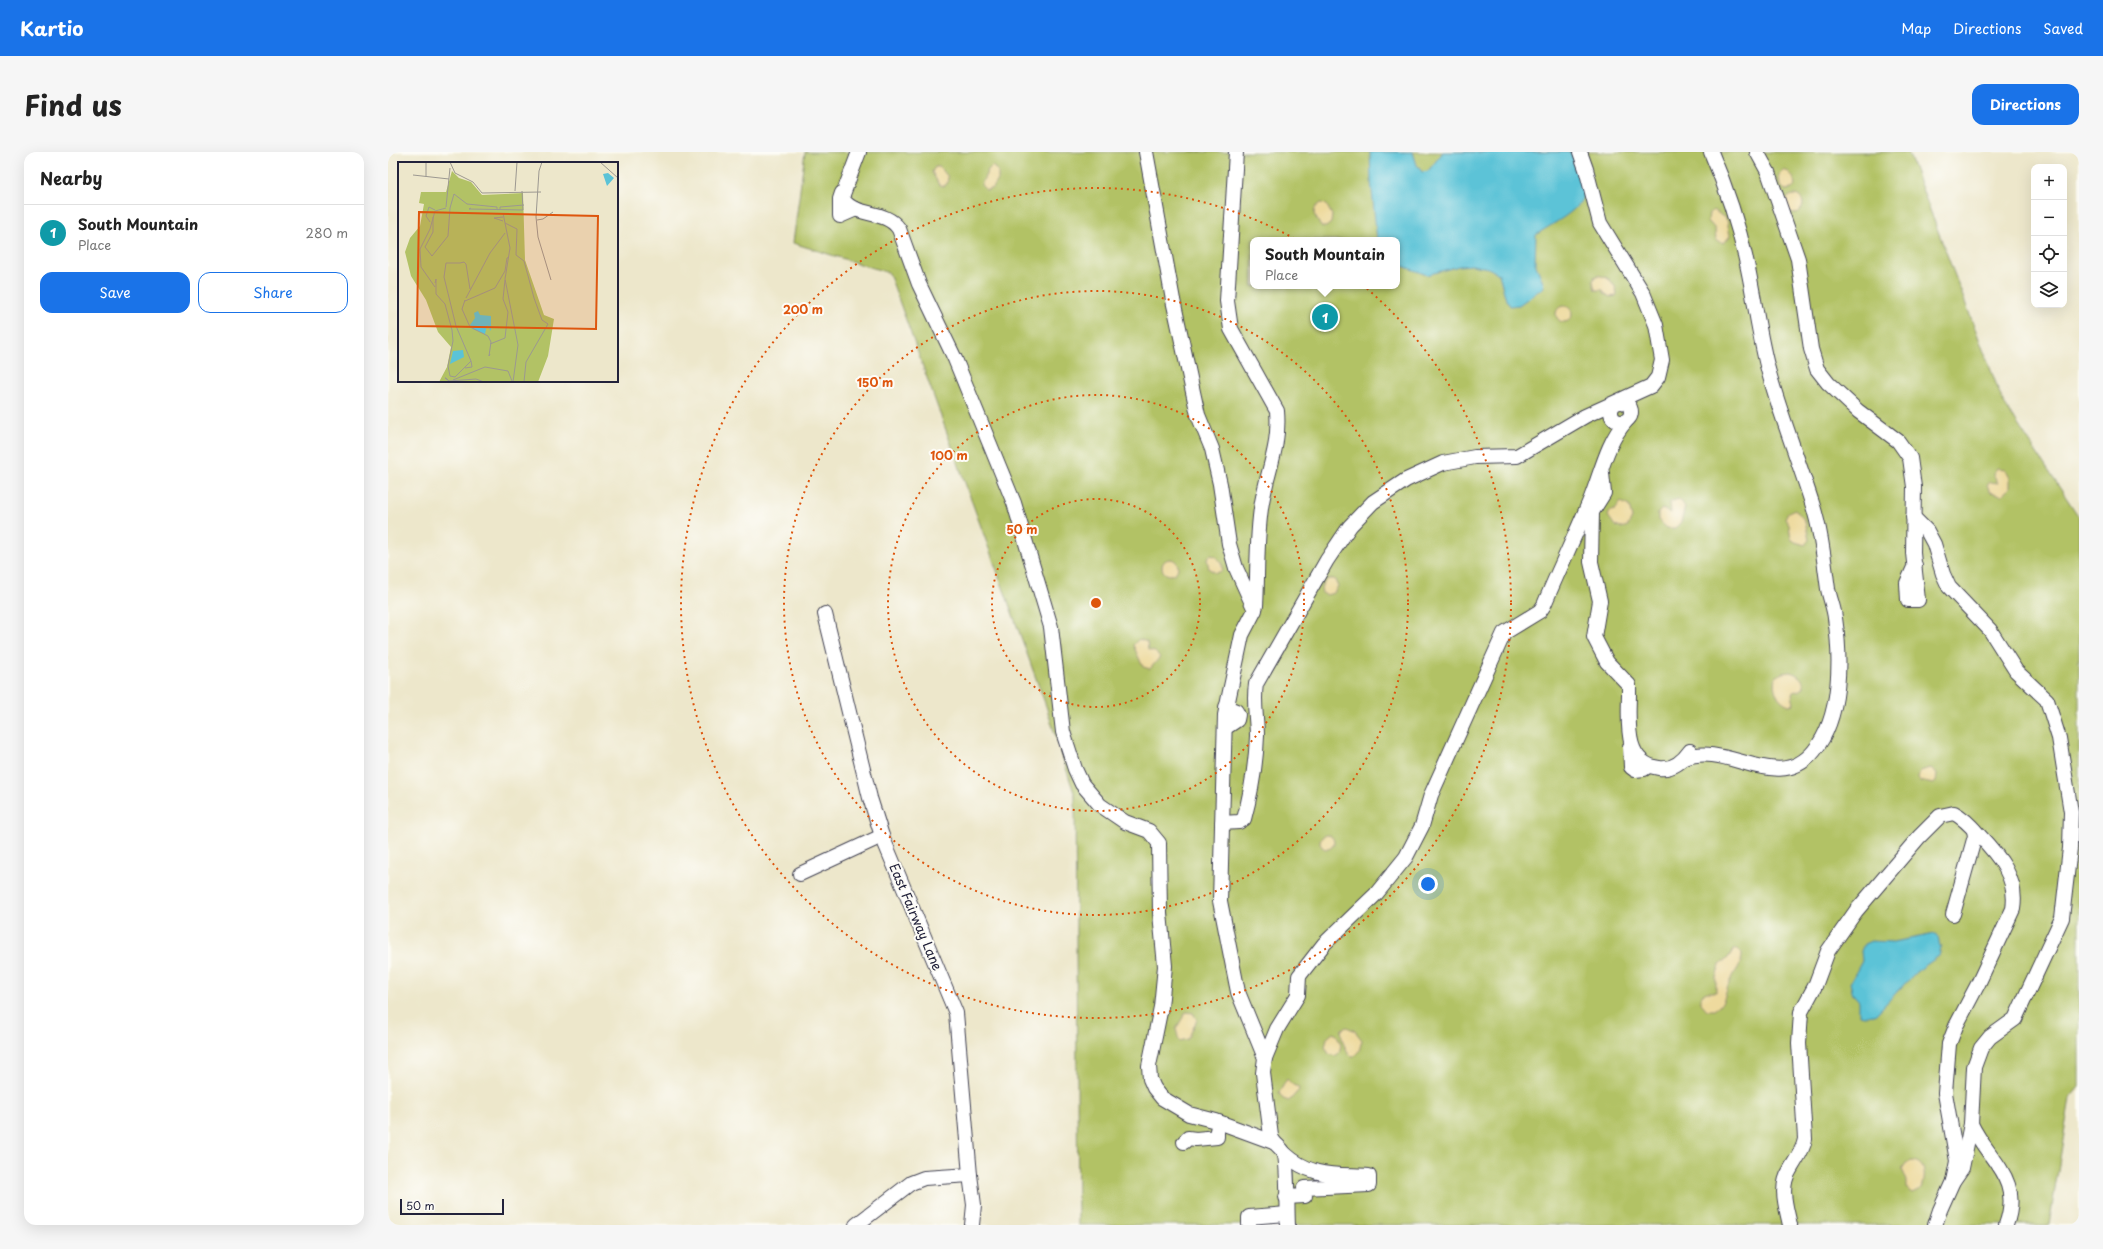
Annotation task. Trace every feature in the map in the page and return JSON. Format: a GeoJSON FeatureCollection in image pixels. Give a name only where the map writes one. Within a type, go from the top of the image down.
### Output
{"type":"FeatureCollection","features":[{"type":"Feature","properties":{"kind":"street"},"geometry":{"type":"LineString","coordinates":[[859,152],[843,192],[842,197],[844,203],[856,209],[894,221],[900,229],[919,284],[955,360],[1006,481],[1023,530],[1051,627],[1063,732],[1075,769],[1082,784],[1100,805],[1125,822],[1149,831],[1159,843],[1160,913],[1165,966],[1160,1006],[1149,1066],[1150,1079],[1154,1088],[1162,1098],[1189,1114],[1218,1125],[1273,1142],[1296,1165],[1319,1174],[1369,1176],[1369,1185],[1304,1188],[1305,1196],[1286,1198]]}},
{"type":"Feature","properties":{"kind":"street"},"geometry":{"type":"LineString","coordinates":[[1146,152],[1173,300],[1198,415],[1212,449],[1220,484],[1229,544],[1242,580],[1256,610]]}},
{"type":"Feature","properties":{"kind":"street"},"geometry":{"type":"LineString","coordinates":[[1236,152],[1227,301],[1228,319],[1230,329],[1276,411],[1278,426],[1277,446],[1269,469],[1262,503],[1258,537],[1256,610],[1242,635],[1226,707],[1220,901],[1238,992],[1265,1058]]}},
{"type":"Feature","properties":{"kind":"street"},"geometry":{"type":"LineString","coordinates":[[1273,1142],[1263,1073],[1265,1058],[1277,1029],[1298,995],[1299,976],[1324,944],[1376,894],[1406,857],[1422,826],[1431,795],[1504,633],[1540,611],[1544,605],[1601,477],[1619,416],[1635,394],[1651,386],[1661,369],[1661,351],[1656,325],[1643,293],[1600,223],[1580,152]]}},
{"type":"Feature","properties":{"kind":"street"},"geometry":{"type":"LineString","coordinates":[[1601,477],[1604,493],[1592,512],[1591,562],[1600,601],[1594,637],[1607,662],[1629,685],[1630,744],[1635,756],[1648,766],[1663,769],[1677,764],[1685,758],[1694,746],[1698,752],[1758,767],[1777,768],[1797,764],[1814,751],[1825,732],[1832,712],[1837,690],[1838,666],[1835,616],[1829,594],[1822,545],[1813,504],[1769,372],[1742,244],[1711,152]]}},
{"type":"Feature","properties":{"kind":"street"},"geometry":{"type":"LineString","coordinates":[[1757,152],[1768,172],[1798,259],[1811,349],[1817,369],[1828,383],[1858,412],[1898,441],[1910,458],[1914,486],[1914,559],[1919,541],[1928,540],[1934,544]]}},
{"type":"Feature","properties":{"kind":"street"},"geometry":{"type":"LineString","coordinates":[[1222,823],[1239,822],[1244,819],[1248,806],[1257,737],[1254,697],[1256,684],[1304,598],[1350,526],[1373,502],[1412,477],[1443,463],[1459,460],[1517,456],[1585,416],[1619,416],[1631,402],[1635,394]]}},
{"type":"Feature","properties":{"kind":"street"},"geometry":{"type":"LineString","coordinates":[[1913,517],[1927,531],[1934,544],[1943,574],[1949,587],[1990,630],[2016,671],[2047,700],[2059,738],[2071,812],[2070,848],[2062,918],[2015,1019],[1990,1037],[1982,1048],[1974,1067],[1971,1124],[1962,1168],[1953,1181],[1935,1225]]}},
{"type":"Feature","properties":{"kind":"street"},"geometry":{"type":"LineString","coordinates":[[1242,580],[1257,578]]}},
{"type":"Feature","properties":{"kind":"street","name":"East Fairway Lane"},"geometry":{"type":"LineString","coordinates":[[825,614],[870,798],[882,836],[956,1013],[970,1175],[974,1204],[972,1225]]}},
{"type":"Feature","properties":{"kind":"street"},"geometry":{"type":"LineString","coordinates":[[1790,1225],[1784,1185],[1786,1176],[1804,1147],[1805,1139],[1799,1050],[1802,1012],[1816,986],[1828,951],[1840,932],[1890,870],[1940,816],[1954,813],[1960,816],[1974,830],[1978,843],[2003,862],[2010,878],[2015,898],[2013,909],[1978,984],[1956,1026],[1949,1044],[1945,1093],[1957,1161],[1953,1181]]}},
{"type":"Feature","properties":{"kind":"street"},"geometry":{"type":"LineString","coordinates":[[800,874],[882,836]]}},
{"type":"Feature","properties":{"kind":"street"},"geometry":{"type":"LineString","coordinates":[[1953,914],[1978,843]]}},
{"type":"Feature","properties":{"kind":"street"},"geometry":{"type":"LineString","coordinates":[[1971,1124],[1979,1141],[2009,1183],[2010,1206],[2006,1225]]}},
{"type":"Feature","properties":{"kind":"street"},"geometry":{"type":"LineString","coordinates":[[1184,1142],[1188,1138],[1218,1137],[1218,1125]]}},
{"type":"Feature","properties":{"kind":"street"},"geometry":{"type":"LineString","coordinates":[[1249,1225],[1249,1217],[1263,1220],[1287,1220],[1284,1153]]}},
{"type":"Feature","properties":{"kind":"street"},"geometry":{"type":"LineString","coordinates":[[856,1225],[910,1183],[924,1178],[970,1175]]}},
{"type":"Feature","properties":{"kind":"green space"},"geometry":{"type":"Polygon","coordinates":[[[805,152],[1908,152],[2003,402],[2079,517],[2079,1087],[2070,1098],[2049,1225],[1078,1225],[1075,796],[1046,706],[889,273],[793,243],[805,152]]]}},
{"type":"Feature","properties":{"kind":"sand"},"geometry":{"type":"Polygon","coordinates":[[[992,166],[998,171],[998,180],[993,188],[986,190],[981,185],[988,170],[992,166]]]}},
{"type":"Feature","properties":{"kind":"sand"},"geometry":{"type":"Polygon","coordinates":[[[935,167],[940,167],[948,177],[947,184],[944,186],[939,185],[932,172],[935,167]]]}},
{"type":"Feature","properties":{"kind":"sand"},"geometry":{"type":"Polygon","coordinates":[[[1783,170],[1789,172],[1794,179],[1795,186],[1792,189],[1785,190],[1780,185],[1779,175],[1783,170]]]}},
{"type":"Feature","properties":{"kind":"sand"},"geometry":{"type":"Polygon","coordinates":[[[1794,195],[1800,198],[1803,204],[1800,210],[1794,213],[1788,210],[1785,204],[1788,198],[1794,195]]]}},
{"type":"Feature","properties":{"kind":"sand"},"geometry":{"type":"Polygon","coordinates":[[[1321,203],[1326,204],[1332,215],[1331,223],[1326,227],[1321,227],[1314,214],[1315,208],[1321,203]]]}},
{"type":"Feature","properties":{"kind":"sand"},"geometry":{"type":"Polygon","coordinates":[[[1714,210],[1727,220],[1730,236],[1724,243],[1716,240],[1715,229],[1708,221],[1709,213],[1714,210]]]}},
{"type":"Feature","properties":{"kind":"sand"},"geometry":{"type":"Polygon","coordinates":[[[1595,276],[1603,276],[1612,282],[1616,289],[1616,296],[1610,297],[1604,293],[1603,290],[1595,290],[1593,281],[1595,276]]]}},
{"type":"Feature","properties":{"kind":"sand"},"geometry":{"type":"Polygon","coordinates":[[[1561,306],[1567,306],[1572,311],[1570,320],[1567,322],[1561,322],[1556,317],[1556,311],[1561,306]]]}},
{"type":"Feature","properties":{"kind":"sand"},"geometry":{"type":"Polygon","coordinates":[[[1997,468],[2005,469],[2010,478],[2010,488],[2002,495],[1990,492],[1987,486],[1990,482],[1998,483],[1993,474],[1997,468]]]}},
{"type":"Feature","properties":{"kind":"sand"},"geometry":{"type":"Polygon","coordinates":[[[1678,499],[1685,507],[1681,522],[1675,528],[1667,528],[1658,520],[1658,513],[1662,509],[1671,513],[1670,502],[1678,499]]]}},
{"type":"Feature","properties":{"kind":"sand"},"geometry":{"type":"Polygon","coordinates":[[[1621,502],[1629,506],[1632,518],[1628,526],[1621,528],[1615,526],[1608,516],[1610,511],[1615,510],[1621,502]]]}},
{"type":"Feature","properties":{"kind":"sand"},"geometry":{"type":"Polygon","coordinates":[[[1795,509],[1805,521],[1809,540],[1805,545],[1791,539],[1789,525],[1785,518],[1788,512],[1795,509]]]}},
{"type":"Feature","properties":{"kind":"sand"},"geometry":{"type":"Polygon","coordinates":[[[1210,555],[1215,556],[1222,564],[1222,571],[1216,573],[1209,569],[1207,559],[1210,555]]]}},
{"type":"Feature","properties":{"kind":"sand"},"geometry":{"type":"Polygon","coordinates":[[[1167,559],[1173,559],[1178,564],[1176,573],[1173,575],[1167,575],[1162,570],[1162,564],[1167,559]]]}},
{"type":"Feature","properties":{"kind":"sand"},"geometry":{"type":"Polygon","coordinates":[[[1328,579],[1334,579],[1338,586],[1334,593],[1326,595],[1322,593],[1321,587],[1328,579]]]}},
{"type":"Feature","properties":{"kind":"sand"},"geometry":{"type":"Polygon","coordinates":[[[1139,639],[1147,642],[1148,650],[1155,652],[1160,657],[1150,669],[1143,667],[1133,645],[1139,639]]]}},
{"type":"Feature","properties":{"kind":"sand"},"geometry":{"type":"Polygon","coordinates":[[[1790,672],[1800,677],[1804,687],[1801,690],[1793,692],[1792,695],[1794,704],[1789,705],[1779,698],[1775,690],[1774,682],[1775,678],[1782,673],[1790,672]]]}},
{"type":"Feature","properties":{"kind":"sand"},"geometry":{"type":"Polygon","coordinates":[[[1931,768],[1937,773],[1936,782],[1933,784],[1920,781],[1918,778],[1920,771],[1931,768]]]}},
{"type":"Feature","properties":{"kind":"sand"},"geometry":{"type":"Polygon","coordinates":[[[1324,835],[1330,835],[1334,839],[1334,845],[1330,849],[1324,849],[1320,845],[1320,839],[1324,835]]]}},
{"type":"Feature","properties":{"kind":"sand"},"geometry":{"type":"Polygon","coordinates":[[[1734,949],[1738,949],[1742,954],[1740,964],[1730,981],[1724,999],[1714,1010],[1707,1010],[1701,1003],[1701,995],[1707,992],[1716,992],[1716,978],[1720,965],[1728,958],[1734,949]]]}},
{"type":"Feature","properties":{"kind":"sand"},"geometry":{"type":"Polygon","coordinates":[[[1186,1012],[1193,1013],[1197,1020],[1188,1039],[1179,1041],[1176,1029],[1186,1012]]]}},
{"type":"Feature","properties":{"kind":"sand"},"geometry":{"type":"Polygon","coordinates":[[[1347,1027],[1355,1031],[1362,1040],[1359,1051],[1354,1056],[1349,1054],[1341,1035],[1342,1029],[1347,1027]]]}},
{"type":"Feature","properties":{"kind":"sand"},"geometry":{"type":"Polygon","coordinates":[[[1333,1033],[1337,1035],[1341,1045],[1339,1053],[1335,1056],[1329,1054],[1325,1047],[1327,1038],[1333,1033]]]}},
{"type":"Feature","properties":{"kind":"sand"},"geometry":{"type":"Polygon","coordinates":[[[1287,1079],[1293,1085],[1298,1087],[1299,1090],[1289,1101],[1283,1099],[1279,1093],[1287,1079]]]}},
{"type":"Feature","properties":{"kind":"sand"},"geometry":{"type":"Polygon","coordinates":[[[1912,1161],[1917,1162],[1922,1167],[1924,1171],[1924,1179],[1922,1188],[1912,1193],[1907,1189],[1907,1181],[1902,1169],[1906,1163],[1912,1161]]]}},
{"type":"Feature","properties":{"kind":"water"},"geometry":{"type":"Polygon","coordinates":[[[1370,152],[1413,152],[1417,165],[1422,172],[1428,171],[1443,152],[1573,152],[1576,156],[1584,190],[1583,197],[1573,210],[1536,235],[1535,263],[1544,287],[1519,305],[1510,306],[1506,300],[1499,274],[1488,268],[1472,265],[1459,266],[1427,275],[1400,265],[1400,237],[1377,237],[1371,181],[1370,152]]]}},
{"type":"Feature","properties":{"kind":"water"},"geometry":{"type":"Polygon","coordinates":[[[1935,934],[1938,936],[1940,947],[1942,945],[1939,956],[1916,972],[1875,1015],[1859,1015],[1859,1001],[1853,994],[1850,983],[1862,961],[1861,951],[1864,944],[1871,941],[1893,942],[1935,934]]]}},
{"type":"Feature","properties":{"kind":"place","name":"South Mountain"},"geometry":{"type":"Point","coordinates":[1325,317]}}]}
